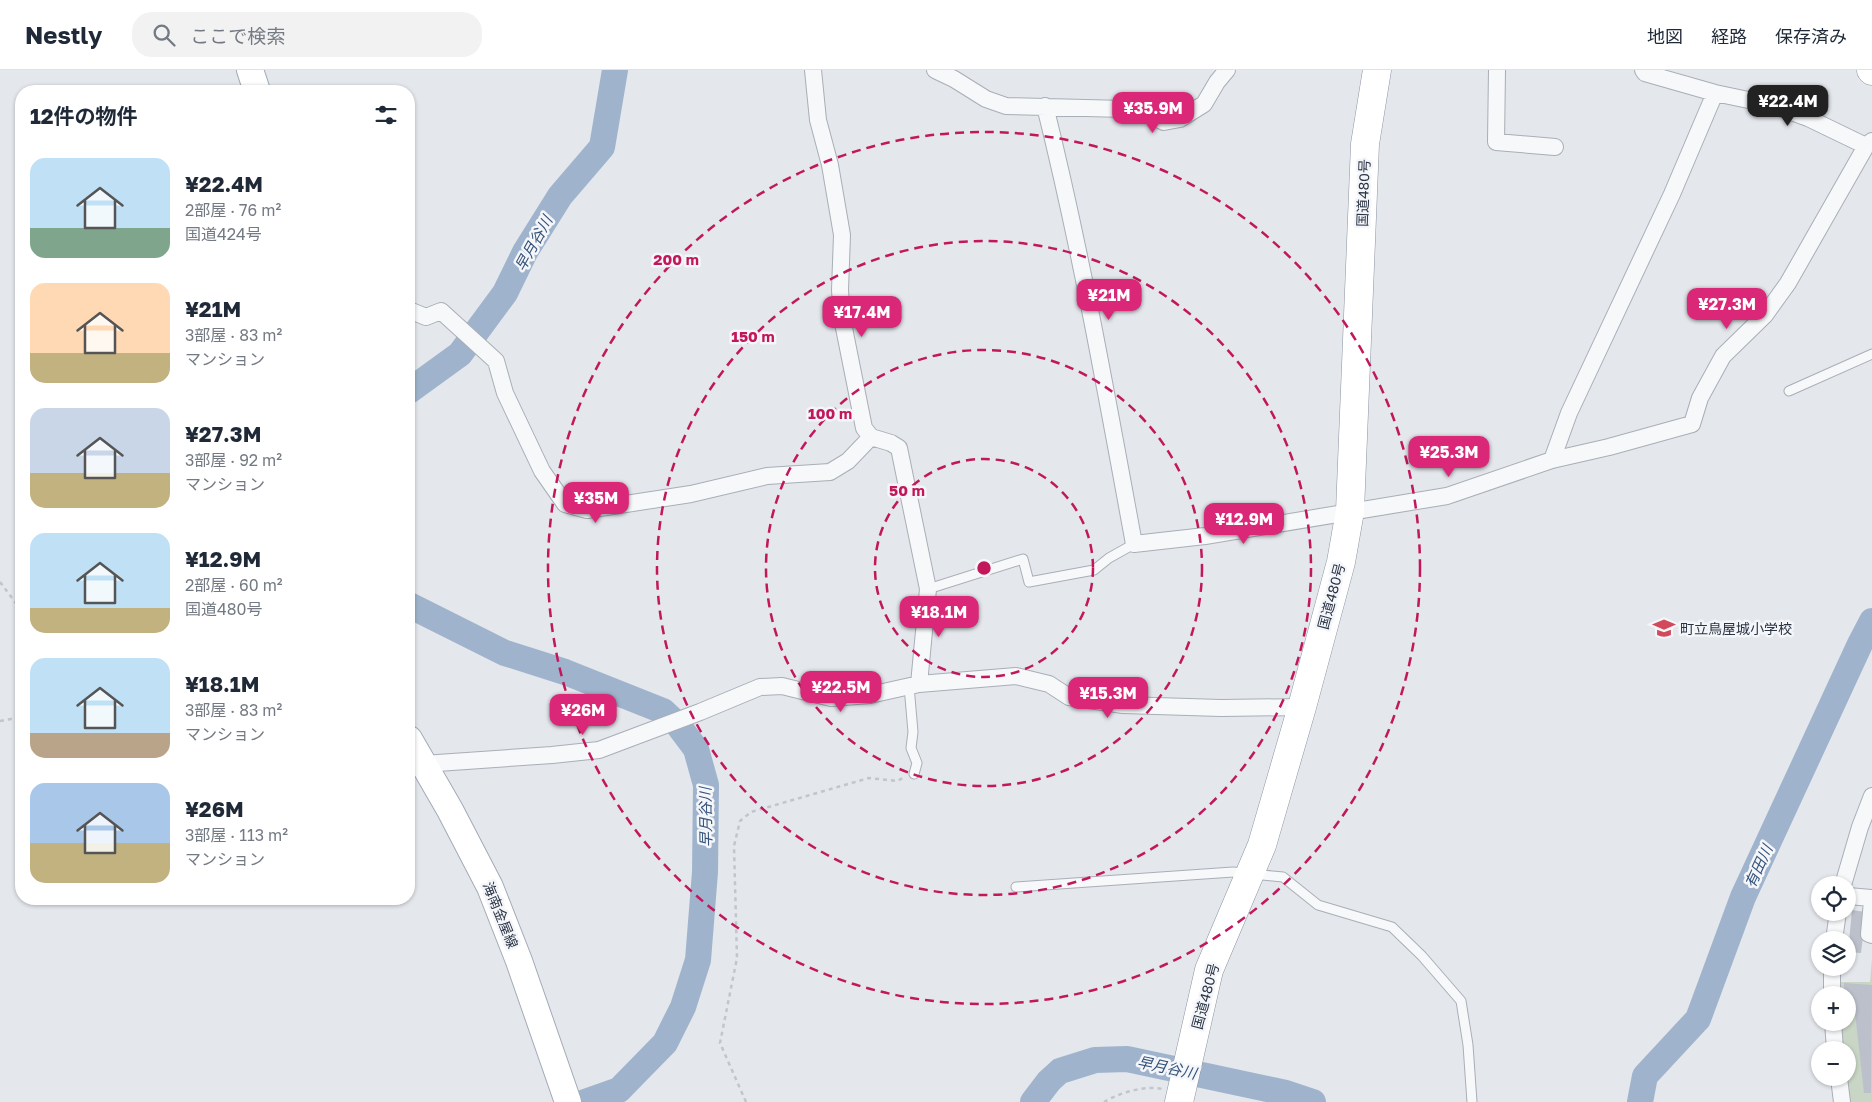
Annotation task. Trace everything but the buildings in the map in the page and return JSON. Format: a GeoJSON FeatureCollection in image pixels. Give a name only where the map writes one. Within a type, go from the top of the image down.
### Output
{"type":"FeatureCollection","features":[{"type":"Feature","properties":{"kind":"highway","name":"国道480号"},"geometry":{"type":"LineString","coordinates":[[1180,1096],[1209,970],[1262,845],[1341,562],[1350,511],[1365,144],[1377,70]]}},
{"type":"Feature","properties":{"kind":"main road"},"geometry":{"type":"LineString","coordinates":[[250,70],[255,85]]}},
{"type":"Feature","properties":{"kind":"main road","name":"海南金屋線"},"geometry":{"type":"LineString","coordinates":[[416,767],[467,840],[490,886],[519,961],[568,1102]]}},
{"type":"Feature","properties":{"kind":"street"},"geometry":{"type":"LineString","coordinates":[[813,70],[818,120],[830,165],[842,235],[840,290],[842,318],[864,428],[871,437],[891,443],[899,448],[928,589],[914,685]]}},
{"type":"Feature","properties":{"kind":"street"},"geometry":{"type":"LineString","coordinates":[[935,70],[954,79],[986,99],[1006,106],[1125,109],[1145,113],[1164,122],[1180,119],[1204,104],[1217,82],[1227,70]]}},
{"type":"Feature","properties":{"kind":"street"},"geometry":{"type":"LineString","coordinates":[[1497,70],[1496,142],[1555,147]]}},
{"type":"Feature","properties":{"kind":"street"},"geometry":{"type":"LineString","coordinates":[[1046,106],[1100,354],[1134,544],[1205,536],[1447,496],[1552,460],[1609,447],[1692,424],[1700,398],[1722,356],[1765,315],[1788,283],[1869,144],[1772,105],[1715,93],[1645,73],[1643,70]]}},
{"type":"Feature","properties":{"kind":"street"},"geometry":{"type":"LineString","coordinates":[[1552,460],[1569,414],[1672,194],[1715,93]]}},
{"type":"Feature","properties":{"kind":"street"},"geometry":{"type":"LineString","coordinates":[[415,312],[426,317],[441,311],[496,361],[505,392],[542,471],[565,504],[586,510],[691,494],[767,476],[830,472],[848,461],[871,437]]}},
{"type":"Feature","properties":{"kind":"street"},"geometry":{"type":"LineString","coordinates":[[416,767],[599,750],[760,687],[782,686],[832,698],[870,695],[914,685],[1016,676],[1049,684],[1069,697],[1123,706],[1302,707]]}},
{"type":"Feature","properties":{"kind":"street"},"geometry":{"type":"LineString","coordinates":[[1846,876],[1857,836],[1872,796]]}},
{"type":"Feature","properties":{"kind":"street"},"geometry":{"type":"LineString","coordinates":[[1856,897],[1872,899],[1869,934],[1872,935]]}},
{"type":"Feature","properties":{"kind":"street"},"geometry":{"type":"LineString","coordinates":[[1840,1086],[1842,1102]]}},
{"type":"Feature","properties":{"kind":"lane"},"geometry":{"type":"LineString","coordinates":[[1789,391],[1872,354]]}},
{"type":"Feature","properties":{"kind":"lane"},"geometry":{"type":"LineString","coordinates":[[928,589],[1023,559],[1029,582],[1094,570],[1109,558],[1134,544]]}},
{"type":"Feature","properties":{"kind":"lane"},"geometry":{"type":"LineString","coordinates":[[914,685],[911,748],[917,763],[914,774]]}},
{"type":"Feature","properties":{"kind":"lane"},"geometry":{"type":"LineString","coordinates":[[1016,887],[1233,872],[1284,877],[1318,905],[1392,927],[1422,956],[1461,1001],[1468,1045],[1472,1102]]}},
{"type":"Feature","properties":{"kind":"path"},"geometry":{"type":"LineString","coordinates":[[0,582],[15,602]]}},
{"type":"Feature","properties":{"kind":"path"},"geometry":{"type":"LineString","coordinates":[[0,721],[11,718],[15,720]]}},
{"type":"Feature","properties":{"kind":"path"},"geometry":{"type":"LineString","coordinates":[[746,1102],[720,1043],[737,958],[734,846],[740,821],[751,812],[868,778],[897,781],[914,774]]}},
{"type":"Feature","properties":{"kind":"path"},"geometry":{"type":"LineString","coordinates":[[1104,1102],[1126,1093],[1154,1088],[1180,1096]]}},
{"type":"Feature","properties":{"kind":"green space"},"geometry":{"type":"Polygon","coordinates":[[[1872,959],[1872,1102],[1837,1102],[1835,1086],[1856,1086],[1856,1041],[1830,1041],[1829,1031],[1856,1031],[1856,986],[1826,986],[1826,982],[1870,982],[1872,959]]]}},
{"type":"Feature","properties":{"kind":"waterway","name":"早月谷川"},"geometry":{"type":"LineString","coordinates":[[415,387],[460,354],[505,293],[525,252],[560,196],[602,147],[615,70]]}},
{"type":"Feature","properties":{"kind":"waterway","name":"早月谷川"},"geometry":{"type":"LineString","coordinates":[[415,608],[505,653],[565,672],[663,711],[678,725],[696,749],[706,785],[705,872],[698,960],[683,1007],[665,1043],[619,1090],[585,1102]]}},
{"type":"Feature","properties":{"kind":"waterway","name":"有田川"},"geometry":{"type":"LineString","coordinates":[[1640,1102],[1645,1076],[1698,1019],[1743,897],[1872,621]]}},
{"type":"Feature","properties":{"kind":"waterway","name":"早月谷川"},"geometry":{"type":"LineString","coordinates":[[1033,1102],[1049,1081],[1060,1071],[1095,1060],[1127,1059],[1286,1093],[1313,1102]]}},
{"type":"Feature","properties":{"kind":"place","name":"町立鳥屋城小学校"},"geometry":{"type":"Point","coordinates":[1664,628]}}]}
